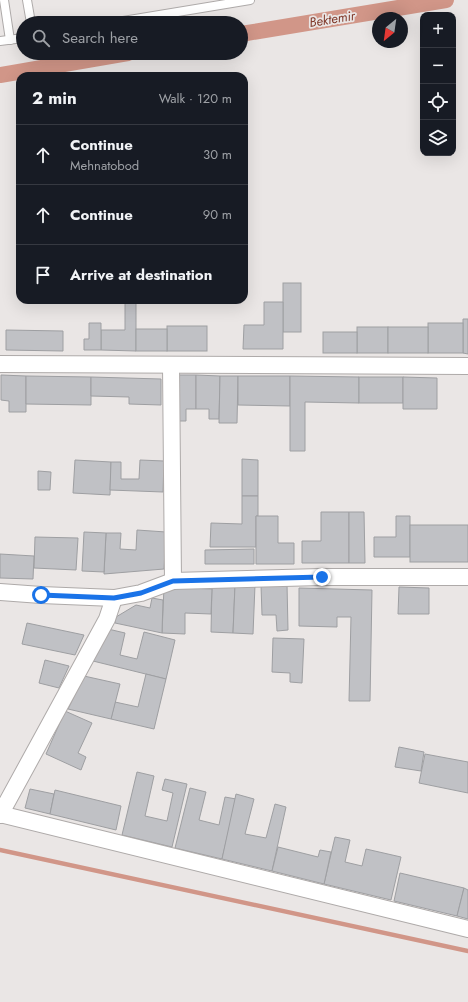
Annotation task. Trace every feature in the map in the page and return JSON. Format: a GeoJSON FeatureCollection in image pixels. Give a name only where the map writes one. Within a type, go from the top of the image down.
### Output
{"type":"FeatureCollection","features":[{"type":"Feature","properties":{"kind":"street"},"geometry":{"type":"LineString","coordinates":[[0,364],[468,366]]}},
{"type":"Feature","properties":{"kind":"street"},"geometry":{"type":"LineString","coordinates":[[171,365],[173,581]]}},
{"type":"Feature","properties":{"kind":"street"},"geometry":{"type":"LineString","coordinates":[[0,592],[114,598],[141,593],[173,581],[322,577],[468,577]]}},
{"type":"Feature","properties":{"kind":"street"},"geometry":{"type":"LineString","coordinates":[[114,598],[107,619],[0,814],[468,929]]}},
{"type":"Feature","properties":{"kind":"lane"},"geometry":{"type":"LineString","coordinates":[[4,0],[10,40]]}},
{"type":"Feature","properties":{"kind":"lane"},"geometry":{"type":"LineString","coordinates":[[26,0],[29,16]]}},
{"type":"Feature","properties":{"kind":"lane"},"geometry":{"type":"LineString","coordinates":[[153,16],[250,0]]}},
{"type":"Feature","properties":{"kind":"lane"},"geometry":{"type":"LineString","coordinates":[[0,41],[16,39]]}},
{"type":"Feature","properties":{"kind":"building"},"geometry":{"type":"Polygon","coordinates":[[[283,283],[301,283],[301,332],[283,332],[283,283]]]}},
{"type":"Feature","properties":{"kind":"building"},"geometry":{"type":"Polygon","coordinates":[[[264,302],[283,302],[283,349],[243,349],[244,325],[264,325],[264,302]]]}},
{"type":"Feature","properties":{"kind":"building"},"geometry":{"type":"Polygon","coordinates":[[[125,304],[136,304],[136,351],[101,350],[101,330],[125,330],[125,304]]]}},
{"type":"Feature","properties":{"kind":"building"},"geometry":{"type":"Polygon","coordinates":[[[463,319],[468,319],[468,354],[463,353],[463,319]]]}},
{"type":"Feature","properties":{"kind":"building"},"geometry":{"type":"Polygon","coordinates":[[[89,323],[101,323],[101,350],[84,350],[84,339],[89,339],[89,323]]]}},
{"type":"Feature","properties":{"kind":"building"},"geometry":{"type":"Polygon","coordinates":[[[428,323],[463,323],[463,353],[428,353],[428,323]]]}},
{"type":"Feature","properties":{"kind":"building"},"geometry":{"type":"Polygon","coordinates":[[[167,326],[207,326],[207,351],[167,351],[167,326]]]}},
{"type":"Feature","properties":{"kind":"building"},"geometry":{"type":"Polygon","coordinates":[[[357,327],[388,327],[388,353],[357,353],[357,327]]]}},
{"type":"Feature","properties":{"kind":"building"},"geometry":{"type":"Polygon","coordinates":[[[388,327],[428,327],[428,353],[388,353],[388,327]]]}},
{"type":"Feature","properties":{"kind":"building"},"geometry":{"type":"Polygon","coordinates":[[[136,329],[167,329],[167,351],[136,351],[136,329]]]}},
{"type":"Feature","properties":{"kind":"building"},"geometry":{"type":"Polygon","coordinates":[[[6,330],[63,331],[63,351],[6,350],[6,330]]]}},
{"type":"Feature","properties":{"kind":"building"},"geometry":{"type":"Polygon","coordinates":[[[323,332],[357,332],[357,353],[323,353],[323,332]]]}},
{"type":"Feature","properties":{"kind":"building"},"geometry":{"type":"Polygon","coordinates":[[[1,375],[26,376],[26,412],[9,412],[9,401],[1,400],[1,375]]]}},
{"type":"Feature","properties":{"kind":"building"},"geometry":{"type":"Polygon","coordinates":[[[175,375],[196,375],[196,409],[186,409],[186,421],[175,421],[175,375]]]}},
{"type":"Feature","properties":{"kind":"building"},"geometry":{"type":"Polygon","coordinates":[[[196,375],[220,376],[219,419],[209,419],[209,409],[196,409],[196,375]]]}},
{"type":"Feature","properties":{"kind":"building"},"geometry":{"type":"Polygon","coordinates":[[[26,376],[91,377],[91,405],[26,404],[26,376]]]}},
{"type":"Feature","properties":{"kind":"building"},"geometry":{"type":"Polygon","coordinates":[[[220,376],[238,376],[237,423],[219,423],[220,376]]]}},
{"type":"Feature","properties":{"kind":"building"},"geometry":{"type":"Polygon","coordinates":[[[238,376],[290,376],[290,406],[238,405],[238,376]]]}},
{"type":"Feature","properties":{"kind":"building"},"geometry":{"type":"Polygon","coordinates":[[[290,376],[359,377],[359,403],[305,402],[305,451],[290,451],[290,376]]]}},
{"type":"Feature","properties":{"kind":"building"},"geometry":{"type":"Polygon","coordinates":[[[91,377],[161,379],[161,405],[129,404],[129,397],[91,396],[91,377]]]}},
{"type":"Feature","properties":{"kind":"building"},"geometry":{"type":"Polygon","coordinates":[[[359,377],[403,377],[403,403],[359,403],[359,377]]]}},
{"type":"Feature","properties":{"kind":"building"},"geometry":{"type":"Polygon","coordinates":[[[403,377],[437,378],[437,409],[403,409],[403,377]]]}},
{"type":"Feature","properties":{"kind":"building"},"geometry":{"type":"Polygon","coordinates":[[[242,459],[258,460],[258,496],[242,496],[242,459]]]}},
{"type":"Feature","properties":{"kind":"building"},"geometry":{"type":"Polygon","coordinates":[[[75,460],[111,462],[110,495],[73,493],[75,460]]]}},
{"type":"Feature","properties":{"kind":"building"},"geometry":{"type":"Polygon","coordinates":[[[140,460],[164,461],[163,492],[110,490],[111,462],[121,462],[121,479],[139,479],[140,460]]]}},
{"type":"Feature","properties":{"kind":"building"},"geometry":{"type":"Polygon","coordinates":[[[38,471],[51,472],[50,490],[38,490],[38,471]]]}},
{"type":"Feature","properties":{"kind":"building"},"geometry":{"type":"Polygon","coordinates":[[[242,496],[258,496],[258,516],[256,516],[256,547],[210,547],[211,523],[242,524],[242,496]]]}},
{"type":"Feature","properties":{"kind":"building"},"geometry":{"type":"Polygon","coordinates":[[[321,512],[349,512],[349,563],[302,563],[302,541],[321,541],[321,512]]]}},
{"type":"Feature","properties":{"kind":"building"},"geometry":{"type":"Polygon","coordinates":[[[349,512],[364,512],[365,563],[349,563],[349,512]]]}},
{"type":"Feature","properties":{"kind":"building"},"geometry":{"type":"Polygon","coordinates":[[[256,516],[278,516],[278,543],[294,543],[294,564],[256,564],[256,516]]]}},
{"type":"Feature","properties":{"kind":"building"},"geometry":{"type":"Polygon","coordinates":[[[396,516],[410,516],[410,557],[374,557],[374,537],[396,537],[396,516]]]}},
{"type":"Feature","properties":{"kind":"building"},"geometry":{"type":"Polygon","coordinates":[[[410,525],[468,525],[468,562],[410,562],[410,525]]]}},
{"type":"Feature","properties":{"kind":"building"},"geometry":{"type":"Polygon","coordinates":[[[137,530],[166,532],[164,569],[104,574],[106,533],[121,533],[120,549],[136,550],[137,530]]]}},
{"type":"Feature","properties":{"kind":"building"},"geometry":{"type":"Polygon","coordinates":[[[84,532],[106,533],[104,572],[82,571],[84,532]]]}},
{"type":"Feature","properties":{"kind":"building"},"geometry":{"type":"Polygon","coordinates":[[[35,537],[78,538],[76,570],[34,568],[35,537]]]}},
{"type":"Feature","properties":{"kind":"building"},"geometry":{"type":"Polygon","coordinates":[[[254,549],[254,564],[205,564],[205,550],[254,549]]]}},
{"type":"Feature","properties":{"kind":"building"},"geometry":{"type":"Polygon","coordinates":[[[0,554],[34,556],[33,579],[0,578],[0,554]]]}},
{"type":"Feature","properties":{"kind":"building"},"geometry":{"type":"Polygon","coordinates":[[[212,584],[235,585],[233,633],[211,632],[212,584]]]}},
{"type":"Feature","properties":{"kind":"building"},"geometry":{"type":"Polygon","coordinates":[[[287,584],[288,630],[277,631],[276,615],[262,615],[261,585],[287,584]]]}},
{"type":"Feature","properties":{"kind":"building"},"geometry":{"type":"Polygon","coordinates":[[[235,585],[255,585],[253,634],[233,633],[235,585]]]}},
{"type":"Feature","properties":{"kind":"building"},"geometry":{"type":"Polygon","coordinates":[[[164,587],[212,589],[211,614],[185,613],[185,634],[162,633],[164,587]]]}},
{"type":"Feature","properties":{"kind":"building"},"geometry":{"type":"Polygon","coordinates":[[[399,587],[429,588],[429,614],[398,614],[399,587]]]}},
{"type":"Feature","properties":{"kind":"building"},"geometry":{"type":"Polygon","coordinates":[[[299,588],[372,590],[370,701],[349,701],[351,617],[337,617],[337,627],[299,626],[299,588]]]}},
{"type":"Feature","properties":{"kind":"building"},"geometry":{"type":"Polygon","coordinates":[[[152,598],[163,600],[162,633],[115,623],[116,617],[136,605],[150,608],[152,598]]]}},
{"type":"Feature","properties":{"kind":"building"},"geometry":{"type":"Polygon","coordinates":[[[27,623],[84,635],[75,655],[22,644],[27,623]]]}},
{"type":"Feature","properties":{"kind":"building"},"geometry":{"type":"Polygon","coordinates":[[[108,629],[125,633],[120,655],[137,659],[144,632],[175,640],[166,679],[93,661],[108,629]]]}},
{"type":"Feature","properties":{"kind":"building"},"geometry":{"type":"Polygon","coordinates":[[[273,638],[304,639],[302,683],[290,682],[290,673],[272,672],[273,638]]]}},
{"type":"Feature","properties":{"kind":"building"},"geometry":{"type":"Polygon","coordinates":[[[45,660],[69,666],[59,688],[39,683],[45,660]]]}},
{"type":"Feature","properties":{"kind":"building"},"geometry":{"type":"Polygon","coordinates":[[[146,674],[166,679],[154,729],[111,719],[115,702],[138,707],[146,674]]]}},
{"type":"Feature","properties":{"kind":"building"},"geometry":{"type":"Polygon","coordinates":[[[84,676],[120,684],[111,719],[68,709],[84,676]]]}},
{"type":"Feature","properties":{"kind":"building"},"geometry":{"type":"Polygon","coordinates":[[[65,711],[92,723],[78,753],[86,757],[81,770],[46,754],[65,711]]]}},
{"type":"Feature","properties":{"kind":"building"},"geometry":{"type":"Polygon","coordinates":[[[399,747],[424,752],[421,771],[395,767],[399,747]]]}},
{"type":"Feature","properties":{"kind":"building"},"geometry":{"type":"Polygon","coordinates":[[[425,754],[468,762],[468,793],[419,783],[425,754]]]}},
{"type":"Feature","properties":{"kind":"building"},"geometry":{"type":"Polygon","coordinates":[[[137,772],[154,776],[145,816],[167,821],[173,793],[162,790],[165,779],[187,784],[172,847],[122,835],[137,772]]]}},
{"type":"Feature","properties":{"kind":"building"},"geometry":{"type":"Polygon","coordinates":[[[190,788],[206,792],[199,820],[219,825],[225,797],[236,799],[222,859],[175,848],[190,788]]]}},
{"type":"Feature","properties":{"kind":"building"},"geometry":{"type":"Polygon","coordinates":[[[30,789],[54,794],[50,814],[25,808],[30,789]]]}},
{"type":"Feature","properties":{"kind":"building"},"geometry":{"type":"Polygon","coordinates":[[[55,790],[121,806],[116,830],[50,814],[55,790]]]}},
{"type":"Feature","properties":{"kind":"building"},"geometry":{"type":"Polygon","coordinates":[[[236,794],[254,799],[245,834],[266,838],[275,804],[286,807],[272,871],[222,859],[236,794]]]}},
{"type":"Feature","properties":{"kind":"building"},"geometry":{"type":"Polygon","coordinates":[[[335,837],[350,840],[345,862],[362,866],[366,849],[401,857],[391,900],[324,884],[335,837]]]}},
{"type":"Feature","properties":{"kind":"building"},"geometry":{"type":"Polygon","coordinates":[[[278,847],[318,857],[320,850],[331,852],[324,884],[272,871],[278,847]]]}},
{"type":"Feature","properties":{"kind":"building"},"geometry":{"type":"Polygon","coordinates":[[[400,873],[464,888],[457,916],[394,901],[400,873]]]}},
{"type":"Feature","properties":{"kind":"building"},"geometry":{"type":"Polygon","coordinates":[[[464,888],[468,890],[468,919],[457,916],[464,888]]]}},
{"type":"Feature","properties":{"kind":"waterway","name":"Bektemir"},"geometry":{"type":"LineString","coordinates":[[248,33],[446,0]]}},
{"type":"Feature","properties":{"kind":"waterway","name":"Bektemir"},"geometry":{"type":"LineString","coordinates":[[17,72],[87,60]]}},
{"type":"Feature","properties":{"kind":"waterway","name":"Bektemir"},"geometry":{"type":"LineString","coordinates":[[0,75],[16,72]]}},
{"type":"Feature","properties":{"kind":"waterway"},"geometry":{"type":"LineString","coordinates":[[0,850],[468,951]]}},
{"type":"Feature","properties":{"kind":"route"},"geometry":{"type":"LineString","coordinates":[[41,595],[114,598],[141,593],[173,581],[322,577]]}}]}
